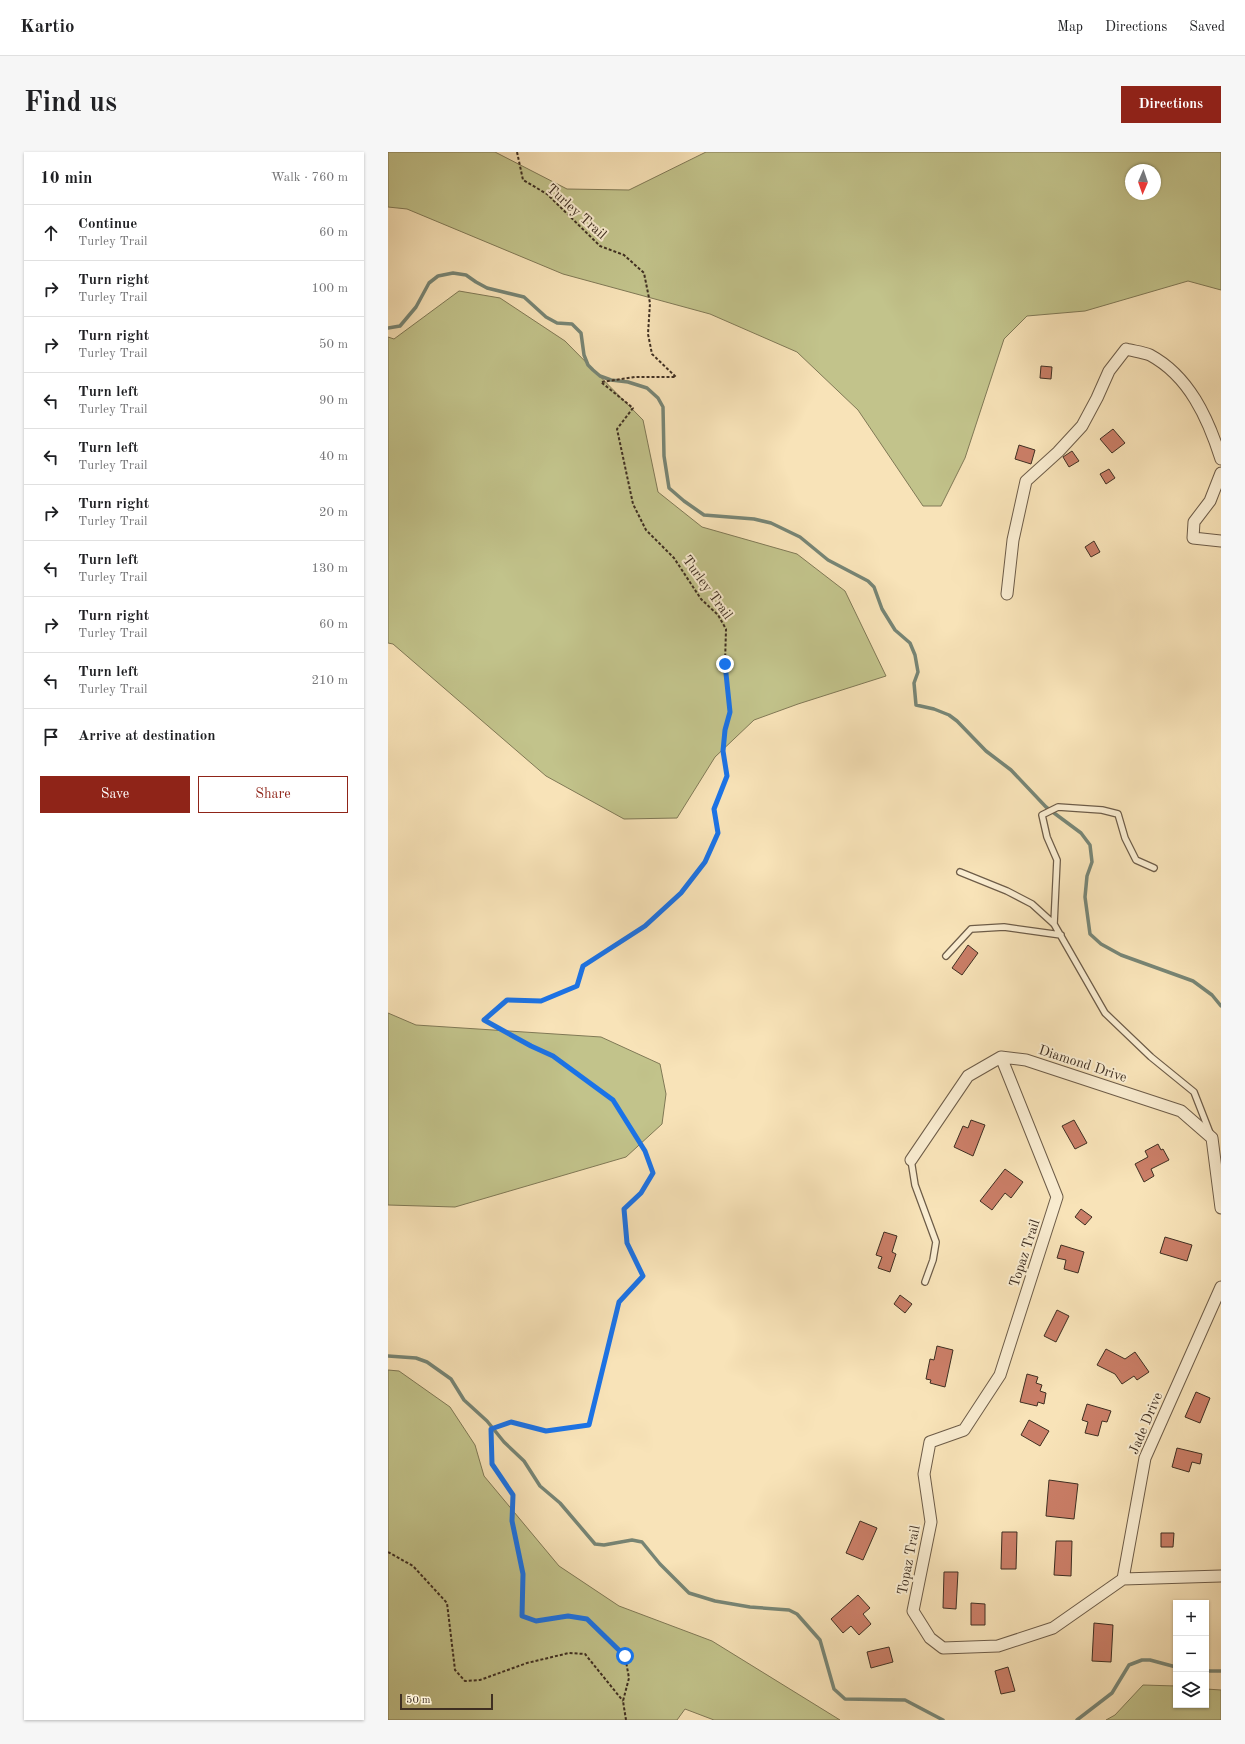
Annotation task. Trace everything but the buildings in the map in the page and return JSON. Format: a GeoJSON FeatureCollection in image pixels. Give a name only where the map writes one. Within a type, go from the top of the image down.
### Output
{"type":"FeatureCollection","features":[{"type":"Feature","properties":{"kind":"street"},"geometry":{"type":"LineString","coordinates":[[1006,594],[1013,540],[1026,481],[1058,452],[1082,426],[1109,371],[1126,349],[1149,354],[1171,370],[1192,393],[1212,431],[1221,459]]}},
{"type":"Feature","properties":{"kind":"street"},"geometry":{"type":"LineString","coordinates":[[1221,473],[1210,501],[1194,522],[1193,538],[1221,541]]}},
{"type":"Feature","properties":{"kind":"street"},"geometry":{"type":"LineString","coordinates":[[911,1160],[968,1076],[1002,1057]]}},
{"type":"Feature","properties":{"kind":"street","name":"Diamond Drive"},"geometry":{"type":"LineString","coordinates":[[1002,1057],[1026,1060],[1181,1111],[1212,1138]]}},
{"type":"Feature","properties":{"kind":"street","name":"Topaz Trail"},"geometry":{"type":"LineString","coordinates":[[1002,1057],[1057,1197],[1000,1375],[964,1430],[930,1442],[924,1474],[931,1522],[913,1611],[930,1638],[943,1648],[998,1646],[1053,1628],[1123,1579]]}},
{"type":"Feature","properties":{"kind":"street"},"geometry":{"type":"LineString","coordinates":[[1212,1138],[1221,1208]]}},
{"type":"Feature","properties":{"kind":"street","name":"Jade Drive"},"geometry":{"type":"LineString","coordinates":[[1123,1579],[1145,1458],[1221,1287]]}},
{"type":"Feature","properties":{"kind":"street"},"geometry":{"type":"LineString","coordinates":[[1123,1579],[1221,1576]]}},
{"type":"Feature","properties":{"kind":"lane"},"geometry":{"type":"LineString","coordinates":[[1054,924],[1057,860],[1047,837],[1042,815],[1058,807],[1102,810],[1118,814],[1125,838],[1136,860],[1154,868]]}},
{"type":"Feature","properties":{"kind":"lane"},"geometry":{"type":"LineString","coordinates":[[960,872],[1007,891],[1032,904],[1054,924],[1106,1013],[1151,1057],[1194,1092],[1212,1138]]}},
{"type":"Feature","properties":{"kind":"lane"},"geometry":{"type":"LineString","coordinates":[[946,956],[971,930],[1004,927],[1061,935]]}},
{"type":"Feature","properties":{"kind":"lane"},"geometry":{"type":"LineString","coordinates":[[911,1160],[915,1185],[936,1242],[934,1260],[925,1282]]}},
{"type":"Feature","properties":{"kind":"path","name":"Turley Trail"},"geometry":{"type":"LineString","coordinates":[[517,152],[523,180],[547,194],[600,246],[624,255],[644,273],[650,303],[648,334],[652,354],[676,377],[635,377],[601,382],[633,408],[617,429],[633,504],[646,530],[674,558],[701,599],[718,615],[726,629],[725,664],[730,712],[725,730],[723,751],[727,776],[714,809],[718,833],[705,862],[681,893],[645,926],[583,966],[577,986],[541,1001],[507,1000],[484,1020],[531,1046],[553,1056],[613,1100],[645,1151],[653,1173],[641,1193],[624,1209],[627,1243],[643,1276],[619,1302],[589,1425],[546,1431],[511,1422],[491,1429],[492,1464],[513,1495],[512,1521],[523,1574],[522,1616],[536,1621],[568,1616],[587,1619],[625,1656],[629,1678],[623,1701],[626,1720]]}},
{"type":"Feature","properties":{"kind":"path"},"geometry":{"type":"LineString","coordinates":[[388,1552],[413,1566],[447,1602],[455,1670],[465,1681],[480,1680],[527,1663],[569,1653],[585,1654],[623,1701]]}},
{"type":"Feature","properties":{"kind":"green space"},"geometry":{"type":"Polygon","coordinates":[[[388,152],[495,152],[567,189],[629,190],[706,152],[1221,152],[1221,290],[1188,281],[1085,311],[1027,316],[1004,339],[965,458],[941,506],[923,506],[858,410],[797,352],[710,314],[563,274],[407,209],[388,207],[388,152]]]}},
{"type":"Feature","properties":{"kind":"green space"},"geometry":{"type":"Polygon","coordinates":[[[459,291],[500,298],[565,341],[643,420],[658,492],[702,527],[797,554],[845,591],[886,676],[798,704],[754,720],[715,757],[677,818],[624,819],[546,776],[393,644],[388,643],[388,337],[394,339],[459,291]]]}},
{"type":"Feature","properties":{"kind":"green space"},"geometry":{"type":"Polygon","coordinates":[[[388,1013],[416,1025],[601,1037],[660,1064],[666,1094],[662,1124],[626,1157],[455,1207],[388,1205],[388,1013]]]}},
{"type":"Feature","properties":{"kind":"green space"},"geometry":{"type":"Polygon","coordinates":[[[388,1370],[399,1371],[450,1407],[475,1445],[484,1476],[559,1566],[619,1606],[712,1641],[840,1720],[714,1720],[685,1709],[677,1720],[388,1720],[388,1370]]]}},
{"type":"Feature","properties":{"kind":"green space"},"geometry":{"type":"Polygon","coordinates":[[[1143,1685],[1173,1686],[1173,1708],[1209,1708],[1209,1689],[1221,1690],[1221,1720],[1106,1720],[1115,1715],[1143,1685]]]}},
{"type":"Feature","properties":{"kind":"waterway"},"geometry":{"type":"LineString","coordinates":[[388,328],[400,326],[416,307],[429,283],[438,276],[453,273],[466,275],[487,288],[524,297],[546,317],[557,323],[572,324],[581,333],[584,355],[588,365],[593,370],[600,376],[611,380],[628,382],[647,388],[658,398],[663,407],[664,456],[669,488],[704,515],[754,519],[771,523],[800,537],[828,560],[868,581],[874,587],[882,609],[895,630],[910,643],[915,655],[918,672],[914,683],[916,705],[934,709],[949,715],[957,721],[986,751],[1011,770],[1046,807],[1081,833],[1090,845],[1092,862],[1087,876],[1085,897],[1090,934],[1101,944],[1121,955],[1193,981],[1212,995],[1221,1006]]}},
{"type":"Feature","properties":{"kind":"waterway"},"geometry":{"type":"LineString","coordinates":[[388,1356],[416,1358],[427,1362],[451,1379],[464,1400],[487,1421],[504,1442],[524,1461],[540,1486],[560,1503],[595,1544],[604,1545],[632,1540],[642,1542],[660,1564],[689,1593],[715,1601],[750,1607],[789,1610],[797,1614],[820,1640],[834,1689],[845,1699],[905,1700],[943,1720]]}},
{"type":"Feature","properties":{"kind":"waterway"},"geometry":{"type":"LineString","coordinates":[[1077,1720],[1112,1693],[1129,1665],[1142,1660],[1150,1660],[1173,1666]]}},
{"type":"Feature","properties":{"kind":"waterway"},"geometry":{"type":"LineString","coordinates":[[1209,1671],[1221,1671]]}},
{"type":"Feature","properties":{"kind":"route"},"geometry":{"type":"LineString","coordinates":[[625,1656],[587,1619],[568,1616],[536,1621],[522,1616],[523,1574],[512,1521],[513,1495],[492,1464],[491,1429],[511,1422],[546,1431],[589,1425],[619,1302],[643,1276],[627,1243],[624,1209],[641,1193],[653,1173],[645,1151],[613,1100],[553,1056],[531,1046],[484,1020],[507,1000],[541,1001],[577,986],[583,966],[645,926],[681,893],[705,862],[718,833],[714,809],[727,776],[723,751],[725,730],[730,712],[725,664]]}}]}
